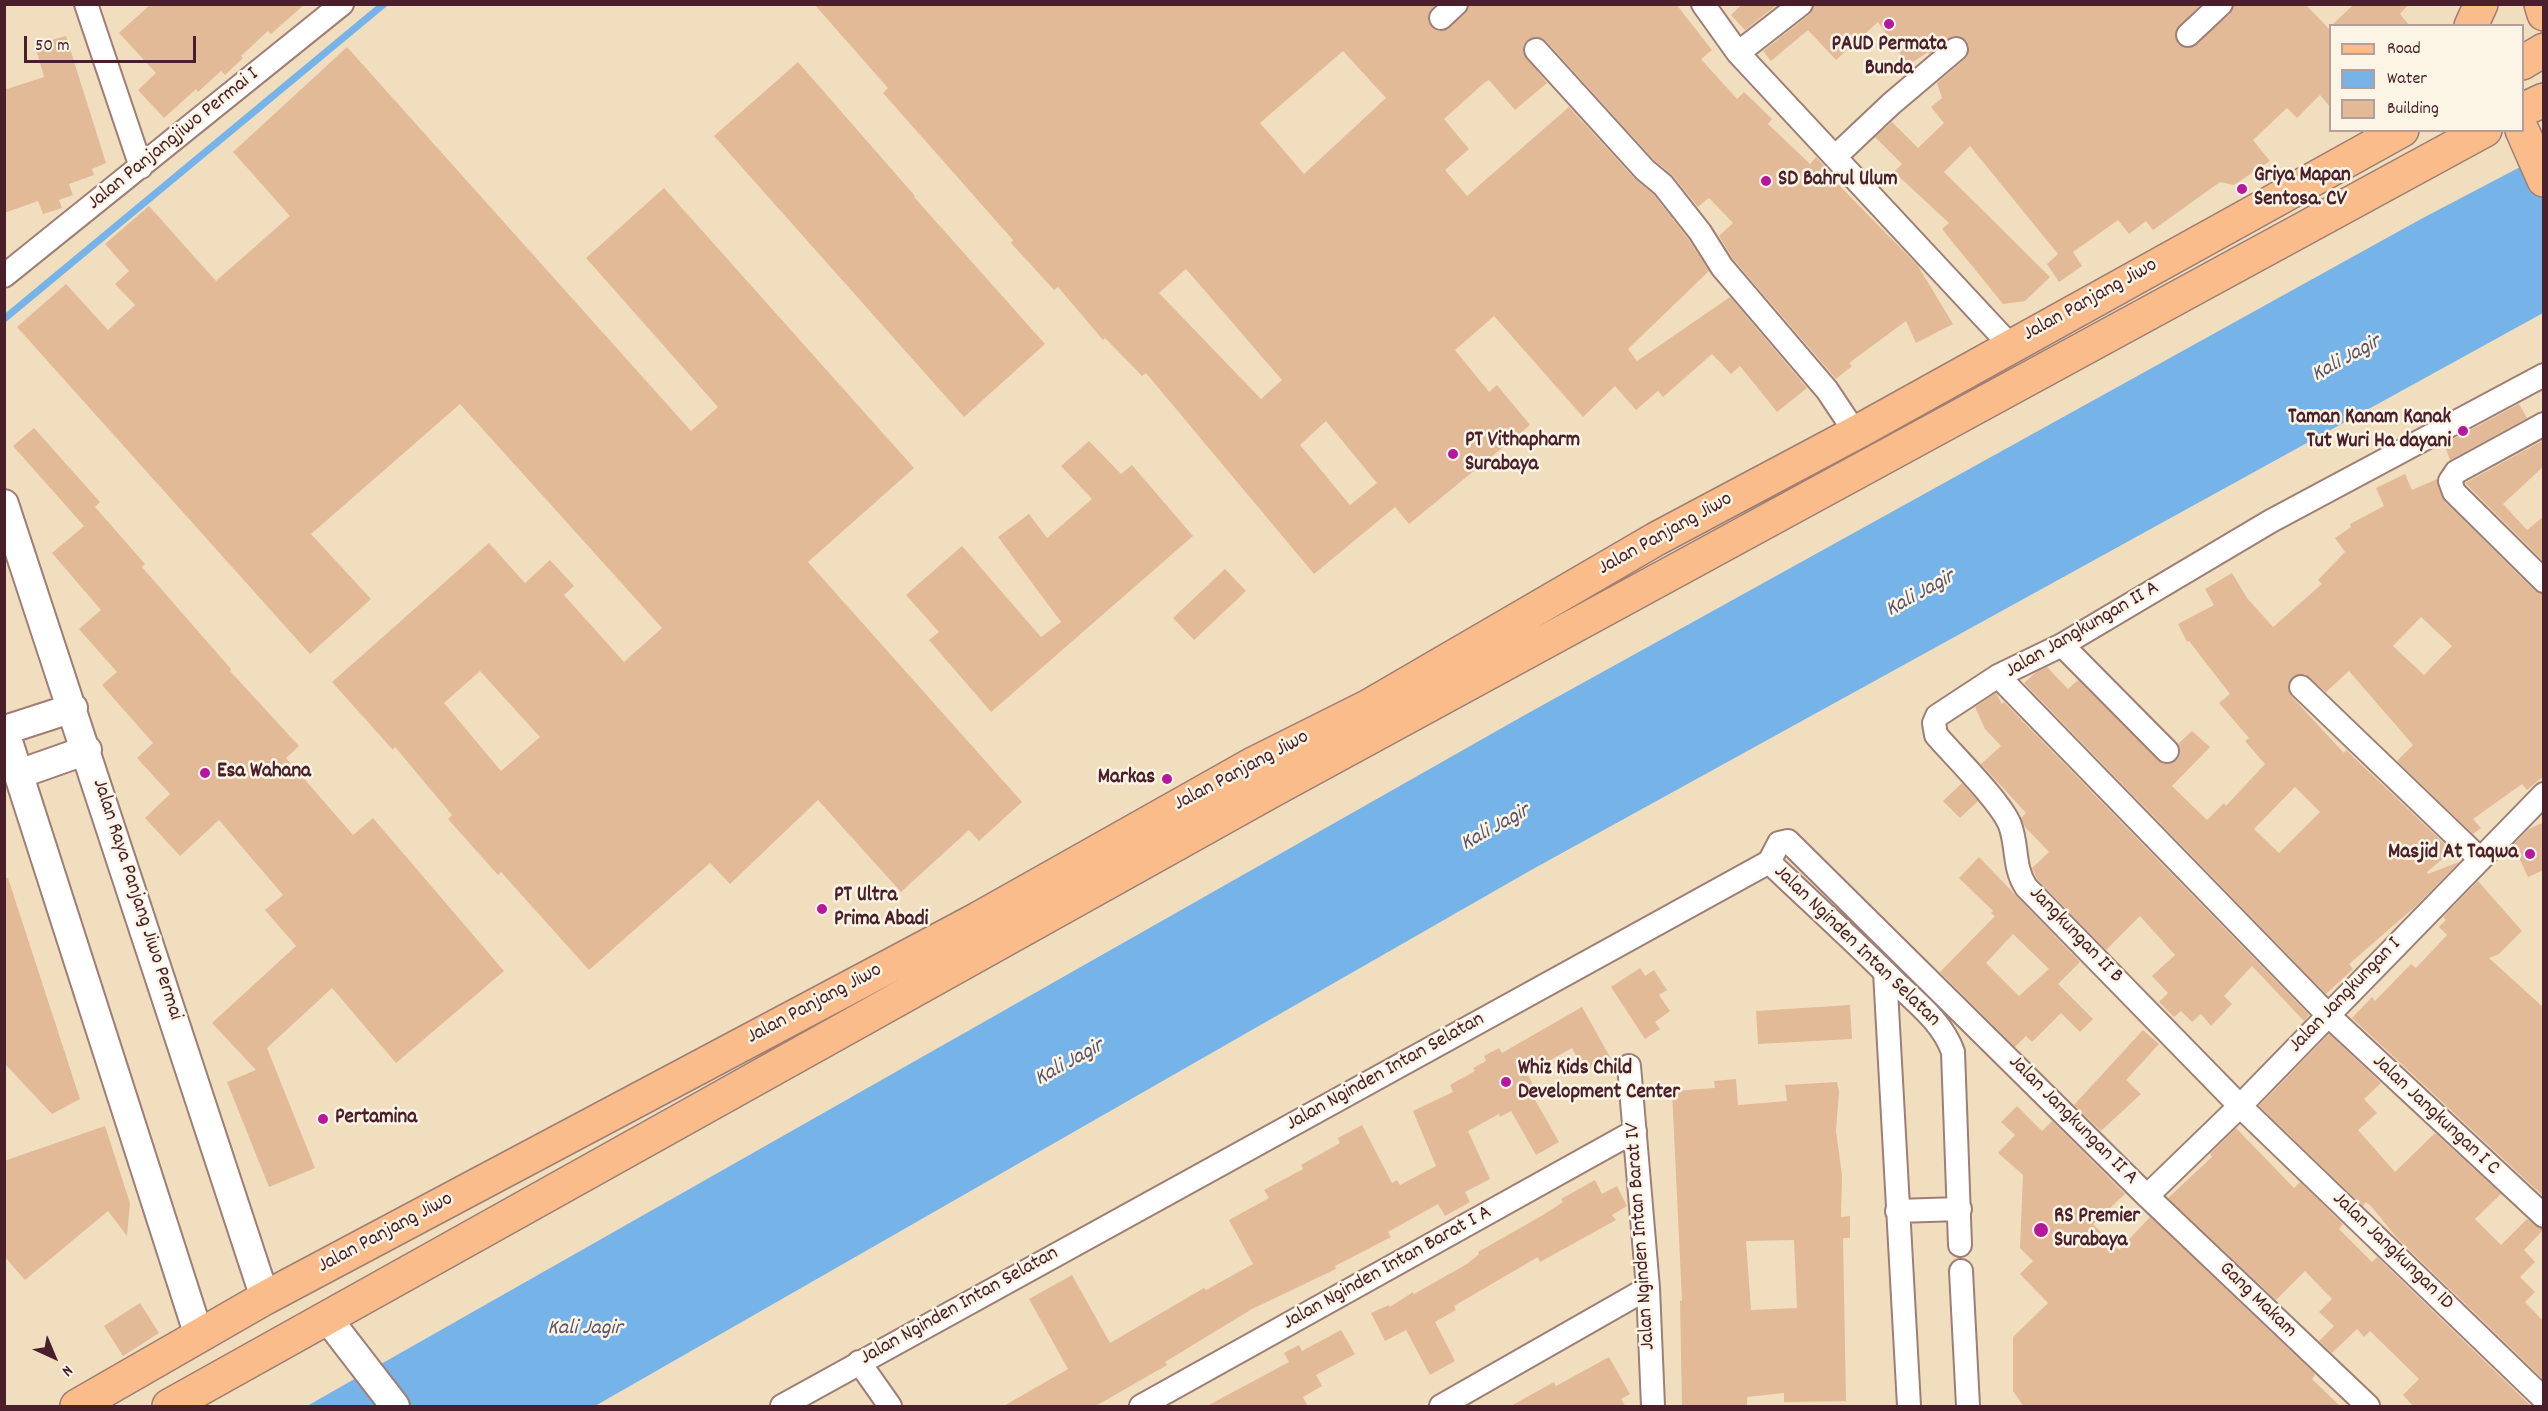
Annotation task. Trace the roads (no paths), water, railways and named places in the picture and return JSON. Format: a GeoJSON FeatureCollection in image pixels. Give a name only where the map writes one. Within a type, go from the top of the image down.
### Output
{"type":"FeatureCollection","features":[{"type":"Feature","properties":{"kind":"main road"},"geometry":{"type":"LineString","coordinates":[[2472,24],[2484,4]]}},
{"type":"Feature","properties":{"kind":"main road"},"geometry":{"type":"LineString","coordinates":[[2484,4],[2488,24]]}},
{"type":"Feature","properties":{"kind":"main road"},"geometry":{"type":"LineString","coordinates":[[2541,4],[2544,14]]}},
{"type":"Feature","properties":{"kind":"main road"},"geometry":{"type":"LineString","coordinates":[[2524,62],[2544,50]]}},
{"type":"Feature","properties":{"kind":"main road"},"geometry":{"type":"LineString","coordinates":[[2524,110],[2544,100]]}},
{"type":"Feature","properties":{"kind":"main road"},"geometry":{"type":"LineString","coordinates":[[2353,158],[2382,132]]}},
{"type":"Feature","properties":{"kind":"main road","name":"Jalan Panjang Jiwo"},"geometry":{"type":"LineString","coordinates":[[169,1407],[1271,791],[1313,751],[1369,705],[1656,539],[1855,432],[2398,132]]}},
{"type":"Feature","properties":{"kind":"main road","name":"Jalan Panjang Jiwo"},"geometry":{"type":"LineString","coordinates":[[77,1407],[265,1298],[978,919],[1255,763],[1313,751],[2481,132]]}},
{"type":"Feature","properties":{"kind":"main road"},"geometry":{"type":"LineString","coordinates":[[1255,763],[1268,777],[1271,791]]}},
{"type":"Feature","properties":{"kind":"street","name":"Jalan Panjangjiwo Permai I"},"geometry":{"type":"LineString","coordinates":[[4,276],[342,4]]}},
{"type":"Feature","properties":{"kind":"street"},"geometry":{"type":"LineString","coordinates":[[1703,4],[1738,52],[2010,345]]}},
{"type":"Feature","properties":{"kind":"street"},"geometry":{"type":"LineString","coordinates":[[1738,52],[1801,4]]}},
{"type":"Feature","properties":{"kind":"street"},"geometry":{"type":"LineString","coordinates":[[2188,35],[2221,4]]}},
{"type":"Feature","properties":{"kind":"street"},"geometry":{"type":"LineString","coordinates":[[89,6],[141,167]]}},
{"type":"Feature","properties":{"kind":"street"},"geometry":{"type":"LineString","coordinates":[[1836,156],[1891,104],[1956,49]]}},
{"type":"Feature","properties":{"kind":"street"},"geometry":{"type":"LineString","coordinates":[[1536,50],[1646,170],[1663,185],[1700,232],[1722,267],[1827,390],[1855,432]]}},
{"type":"Feature","properties":{"kind":"street","name":"Jalan Jangkungan II A"},"geometry":{"type":"LineString","coordinates":[[2328,1015],[1998,676],[2062,645],[2271,521],[2544,375]]}},
{"type":"Feature","properties":{"kind":"street"},"geometry":{"type":"LineString","coordinates":[[2544,424],[2456,472],[2450,481],[2454,492],[2544,581]]}},
{"type":"Feature","properties":{"kind":"street","name":"Jalan Raya Panjang Jiwo Permai"},"geometry":{"type":"LineString","coordinates":[[4,504],[87,750],[265,1298]]}},
{"type":"Feature","properties":{"kind":"street"},"geometry":{"type":"LineString","coordinates":[[2062,645],[2167,751]]}},
{"type":"Feature","properties":{"kind":"street","name":"Jangkungan II B"},"geometry":{"type":"LineString","coordinates":[[1998,676],[1937,716],[1934,723],[1936,735],[2004,814],[2013,836],[2018,875],[2026,887],[2240,1106]]}},
{"type":"Feature","properties":{"kind":"street"},"geometry":{"type":"LineString","coordinates":[[2301,687],[2480,859]]}},
{"type":"Feature","properties":{"kind":"street"},"geometry":{"type":"LineString","coordinates":[[73,708],[5,729],[199,1335]]}},
{"type":"Feature","properties":{"kind":"street"},"geometry":{"type":"LineString","coordinates":[[19,774],[87,750]]}},
{"type":"Feature","properties":{"kind":"street","name":"Jalan Jangkungan I"},"geometry":{"type":"LineString","coordinates":[[2147,1196],[2240,1106],[2543,795]]}},
{"type":"Feature","properties":{"kind":"street","name":"Jalan Jangkungan II A"},"geometry":{"type":"LineString","coordinates":[[1769,862],[1779,843],[1788,841],[2147,1196]]}},
{"type":"Feature","properties":{"kind":"street","name":"Jalan Nginden Intan Selatan"},"geometry":{"type":"LineString","coordinates":[[782,1407],[859,1362],[1769,862],[1936,1022],[1949,1040],[1953,1052],[1960,1209]]}},
{"type":"Feature","properties":{"kind":"street"},"geometry":{"type":"LineString","coordinates":[[1885,972],[1909,1407]]}},
{"type":"Feature","properties":{"kind":"street","name":"Jalan Jangkungan I C"},"geometry":{"type":"LineString","coordinates":[[2328,1015],[2544,1216]]}},
{"type":"Feature","properties":{"kind":"street","name":"Jalan Nginden Intan Barat IV"},"geometry":{"type":"LineString","coordinates":[[1629,1066],[1648,1288],[1653,1407]]}},
{"type":"Feature","properties":{"kind":"street","name":"Jalan Jangkungan 1D"},"geometry":{"type":"LineString","coordinates":[[2240,1106],[2544,1399]]}},
{"type":"Feature","properties":{"kind":"street","name":"Jalan Nginden Intan Barat I A"},"geometry":{"type":"LineString","coordinates":[[1141,1407],[1635,1131]]}},
{"type":"Feature","properties":{"kind":"street","name":"Gang Makam"},"geometry":{"type":"LineString","coordinates":[[2147,1196],[2368,1407]]}},
{"type":"Feature","properties":{"kind":"street"},"geometry":{"type":"LineString","coordinates":[[1897,1211],[1960,1209],[1960,1245]]}},
{"type":"Feature","properties":{"kind":"street"},"geometry":{"type":"LineString","coordinates":[[1961,1271],[1968,1407]]}},
{"type":"Feature","properties":{"kind":"street"},"geometry":{"type":"LineString","coordinates":[[1441,1407],[1648,1288]]}},
{"type":"Feature","properties":{"kind":"street"},"geometry":{"type":"LineString","coordinates":[[327,1318],[395,1407]]}},
{"type":"Feature","properties":{"kind":"street"},"geometry":{"type":"LineString","coordinates":[[859,1362],[890,1407]]}},
{"type":"Feature","properties":{"kind":"water","name":"Kali Jagir"},"geometry":{"type":"Polygon","coordinates":[[[2543,155],[2543,313],[1533,869],[595,1406],[307,1406],[1523,716],[2421,219],[2543,155]]]}},
{"type":"Feature","properties":{"kind":"waterway"},"geometry":{"type":"LineString","coordinates":[[4,319],[384,4]]}},
{"type":"Feature","properties":{"kind":"place","name":"PAUD Permata Bunda"},"geometry":{"type":"Point","coordinates":[1889,24]}},
{"type":"Feature","properties":{"kind":"place","name":"SD Bahrul Ulum"},"geometry":{"type":"Point","coordinates":[1766,181]}},
{"type":"Feature","properties":{"kind":"place","name":"Griya Mapan Sentosa. CV"},"geometry":{"type":"Point","coordinates":[2242,189]}},
{"type":"Feature","properties":{"kind":"place","name":"Taman Kanam Kanak Tut Wuri Ha dayani"},"geometry":{"type":"Point","coordinates":[2463,431]}},
{"type":"Feature","properties":{"kind":"place","name":"PT Vithapharm Surabaya"},"geometry":{"type":"Point","coordinates":[1453,454]}},
{"type":"Feature","properties":{"kind":"place","name":"Esa Wahana"},"geometry":{"type":"Point","coordinates":[205,773]}},
{"type":"Feature","properties":{"kind":"place","name":"Markas"},"geometry":{"type":"Point","coordinates":[1167,779]}},
{"type":"Feature","properties":{"kind":"place","name":"Masjid At Taqwa"},"geometry":{"type":"Point","coordinates":[2530,854]}},
{"type":"Feature","properties":{"kind":"place","name":"PT Ultra Prima Abadi"},"geometry":{"type":"Point","coordinates":[822,909]}},
{"type":"Feature","properties":{"kind":"place","name":"Whiz Kids Child Development Center"},"geometry":{"type":"Point","coordinates":[1506,1082]}},
{"type":"Feature","properties":{"kind":"place","name":"Pertamina"},"geometry":{"type":"Point","coordinates":[323,1119]}},
{"type":"Feature","properties":{"kind":"place","name":"RS Premier Surabaya"},"geometry":{"type":"Point","coordinates":[2041,1230]}}]}
